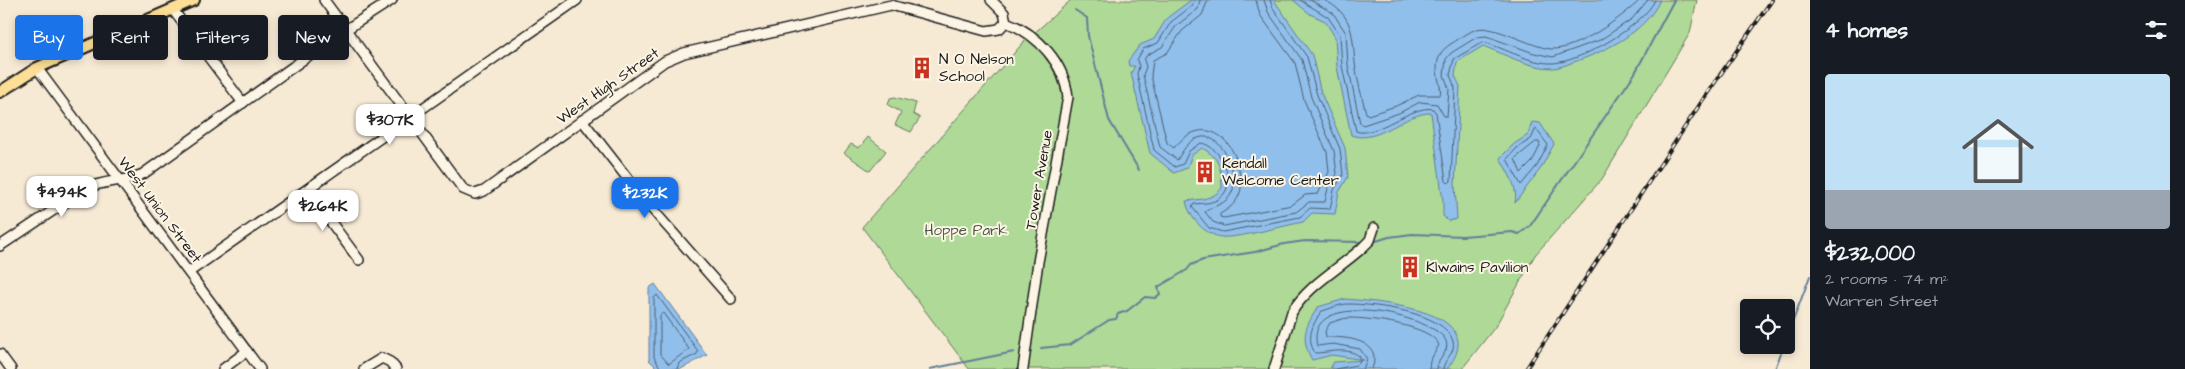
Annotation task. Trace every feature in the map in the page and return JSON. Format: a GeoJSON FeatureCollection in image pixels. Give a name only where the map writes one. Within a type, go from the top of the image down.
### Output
{"type":"FeatureCollection","features":[{"type":"Feature","properties":{"kind":"main road"},"geometry":{"type":"LineString","coordinates":[[0,92],[37,68],[194,0]]}},
{"type":"Feature","properties":{"kind":"street"},"geometry":{"type":"LineString","coordinates":[[324,0],[335,15]]}},
{"type":"Feature","properties":{"kind":"street"},"geometry":{"type":"LineString","coordinates":[[349,27],[392,0]]}},
{"type":"Feature","properties":{"kind":"street"},"geometry":{"type":"LineString","coordinates":[[189,272],[577,0]]}},
{"type":"Feature","properties":{"kind":"street"},"geometry":{"type":"LineString","coordinates":[[991,0],[1004,13],[1006,22]]}},
{"type":"Feature","properties":{"kind":"street","name":"West High Street"},"geometry":{"type":"LineString","coordinates":[[410,118],[462,189],[470,193],[484,191],[675,56],[882,6],[901,6],[986,30],[999,28],[1006,22]]}},
{"type":"Feature","properties":{"kind":"street"},"geometry":{"type":"LineString","coordinates":[[173,10],[243,103]]}},
{"type":"Feature","properties":{"kind":"street","name":"Tower Avenue"},"geometry":{"type":"LineString","coordinates":[[1006,22],[1020,28],[1052,56],[1062,71],[1068,97],[1038,262],[1023,369]]}},
{"type":"Feature","properties":{"kind":"street"},"geometry":{"type":"LineString","coordinates":[[349,34],[410,118]]}},
{"type":"Feature","properties":{"kind":"street"},"geometry":{"type":"LineString","coordinates":[[0,246],[87,188],[98,183],[143,174],[302,60]]}},
{"type":"Feature","properties":{"kind":"street","name":"West Union Street"},"geometry":{"type":"LineString","coordinates":[[37,68],[260,369]]}},
{"type":"Feature","properties":{"kind":"street"},"geometry":{"type":"LineString","coordinates":[[582,120],[641,196],[731,300]]}},
{"type":"Feature","properties":{"kind":"street"},"geometry":{"type":"LineString","coordinates":[[307,190],[359,260]]}},
{"type":"Feature","properties":{"kind":"street"},"geometry":{"type":"LineString","coordinates":[[1274,369],[1296,304],[1310,289],[1362,248],[1370,240],[1374,228]]}},
{"type":"Feature","properties":{"kind":"street"},"geometry":{"type":"LineString","coordinates":[[223,369],[247,351]]}},
{"type":"Feature","properties":{"kind":"street"},"geometry":{"type":"LineString","coordinates":[[0,354],[11,369]]}},
{"type":"Feature","properties":{"kind":"street"},"geometry":{"type":"LineString","coordinates":[[364,369],[382,358],[390,362],[396,369]]}},
{"type":"Feature","properties":{"kind":"green space","name":"Hoppe Park"},"geometry":{"type":"Polygon","coordinates":[[[1071,0],[1697,0],[1690,33],[1602,179],[1535,255],[1495,327],[1462,369],[969,369],[862,227],[1022,44],[1071,0]]]}},
{"type":"Feature","properties":{"kind":"green space"},"geometry":{"type":"Polygon","coordinates":[[[895,97],[916,103],[913,114],[920,118],[911,132],[895,125],[901,112],[888,105],[890,98],[895,97]]]}},
{"type":"Feature","properties":{"kind":"green space"},"geometry":{"type":"Polygon","coordinates":[[[868,137],[886,151],[870,171],[844,153],[851,144],[859,148],[868,137]]]}},
{"type":"Feature","properties":{"kind":"water"},"geometry":{"type":"Polygon","coordinates":[[[1191,0],[1274,0],[1312,55],[1321,93],[1345,148],[1348,177],[1339,192],[1335,214],[1312,213],[1303,222],[1229,237],[1215,236],[1209,233],[1194,219],[1186,201],[1210,197],[1222,188],[1218,164],[1213,156],[1202,148],[1192,155],[1187,168],[1174,173],[1150,153],[1131,73],[1135,66],[1129,66],[1128,61],[1140,45],[1154,39],[1167,18],[1191,0]]]}},
{"type":"Feature","properties":{"kind":"water"},"geometry":{"type":"Polygon","coordinates":[[[1293,0],[1660,0],[1653,12],[1634,32],[1610,47],[1562,66],[1553,68],[1535,66],[1483,46],[1457,62],[1455,76],[1460,86],[1455,185],[1457,219],[1448,221],[1443,216],[1443,201],[1431,113],[1412,117],[1371,136],[1351,135],[1337,67],[1335,37],[1325,21],[1310,14],[1293,0]]]}},
{"type":"Feature","properties":{"kind":"water"},"geometry":{"type":"Polygon","coordinates":[[[1532,122],[1540,123],[1554,144],[1541,168],[1515,203],[1514,185],[1500,158],[1514,144],[1528,135],[1532,122]]]}},
{"type":"Feature","properties":{"kind":"water"},"geometry":{"type":"Polygon","coordinates":[[[655,284],[707,355],[681,369],[658,369],[649,360],[649,288],[655,284]]]}},
{"type":"Feature","properties":{"kind":"water"},"geometry":{"type":"Polygon","coordinates":[[[1345,299],[1405,307],[1426,313],[1444,322],[1456,334],[1458,349],[1447,369],[1334,369],[1330,367],[1334,362],[1364,360],[1332,355],[1312,360],[1305,339],[1310,321],[1318,307],[1345,299]]]}},
{"type":"Feature","properties":{"kind":"waterway"},"geometry":{"type":"LineString","coordinates":[[1373,242],[1389,237],[1412,234],[1463,236],[1512,232],[1519,234],[1530,226],[1635,73],[1674,0]]}},
{"type":"Feature","properties":{"kind":"waterway"},"geometry":{"type":"LineString","coordinates":[[1075,10],[1087,18],[1088,36],[1109,120],[1139,170]]}},
{"type":"Feature","properties":{"kind":"waterway"},"geometry":{"type":"LineString","coordinates":[[1041,348],[1070,345],[1109,320],[1116,319],[1118,314],[1127,311],[1145,297],[1155,298],[1160,294],[1158,287],[1187,270],[1191,265],[1203,260],[1255,252],[1284,244],[1305,241],[1363,242]]}},
{"type":"Feature","properties":{"kind":"waterway"},"geometry":{"type":"LineString","coordinates":[[1795,315],[1810,276]]}},
{"type":"Feature","properties":{"kind":"waterway"},"geometry":{"type":"LineString","coordinates":[[930,369],[1014,352]]}},
{"type":"Feature","properties":{"kind":"waterway"},"geometry":{"type":"LineString","coordinates":[[1775,369],[1781,354]]}},
{"type":"Feature","properties":{"kind":"railway"},"geometry":{"type":"LineString","coordinates":[[1526,369],[1704,98],[1772,0]]}},
{"type":"Feature","properties":{"kind":"place","name":"N O Nelson School"},"geometry":{"type":"Point","coordinates":[922,68]}},
{"type":"Feature","properties":{"kind":"place","name":"Kendall Welcome Center"},"geometry":{"type":"Point","coordinates":[1205,172]}},
{"type":"Feature","properties":{"kind":"place","name":"Klwains Pavilion"},"geometry":{"type":"Point","coordinates":[1410,267]}}]}
